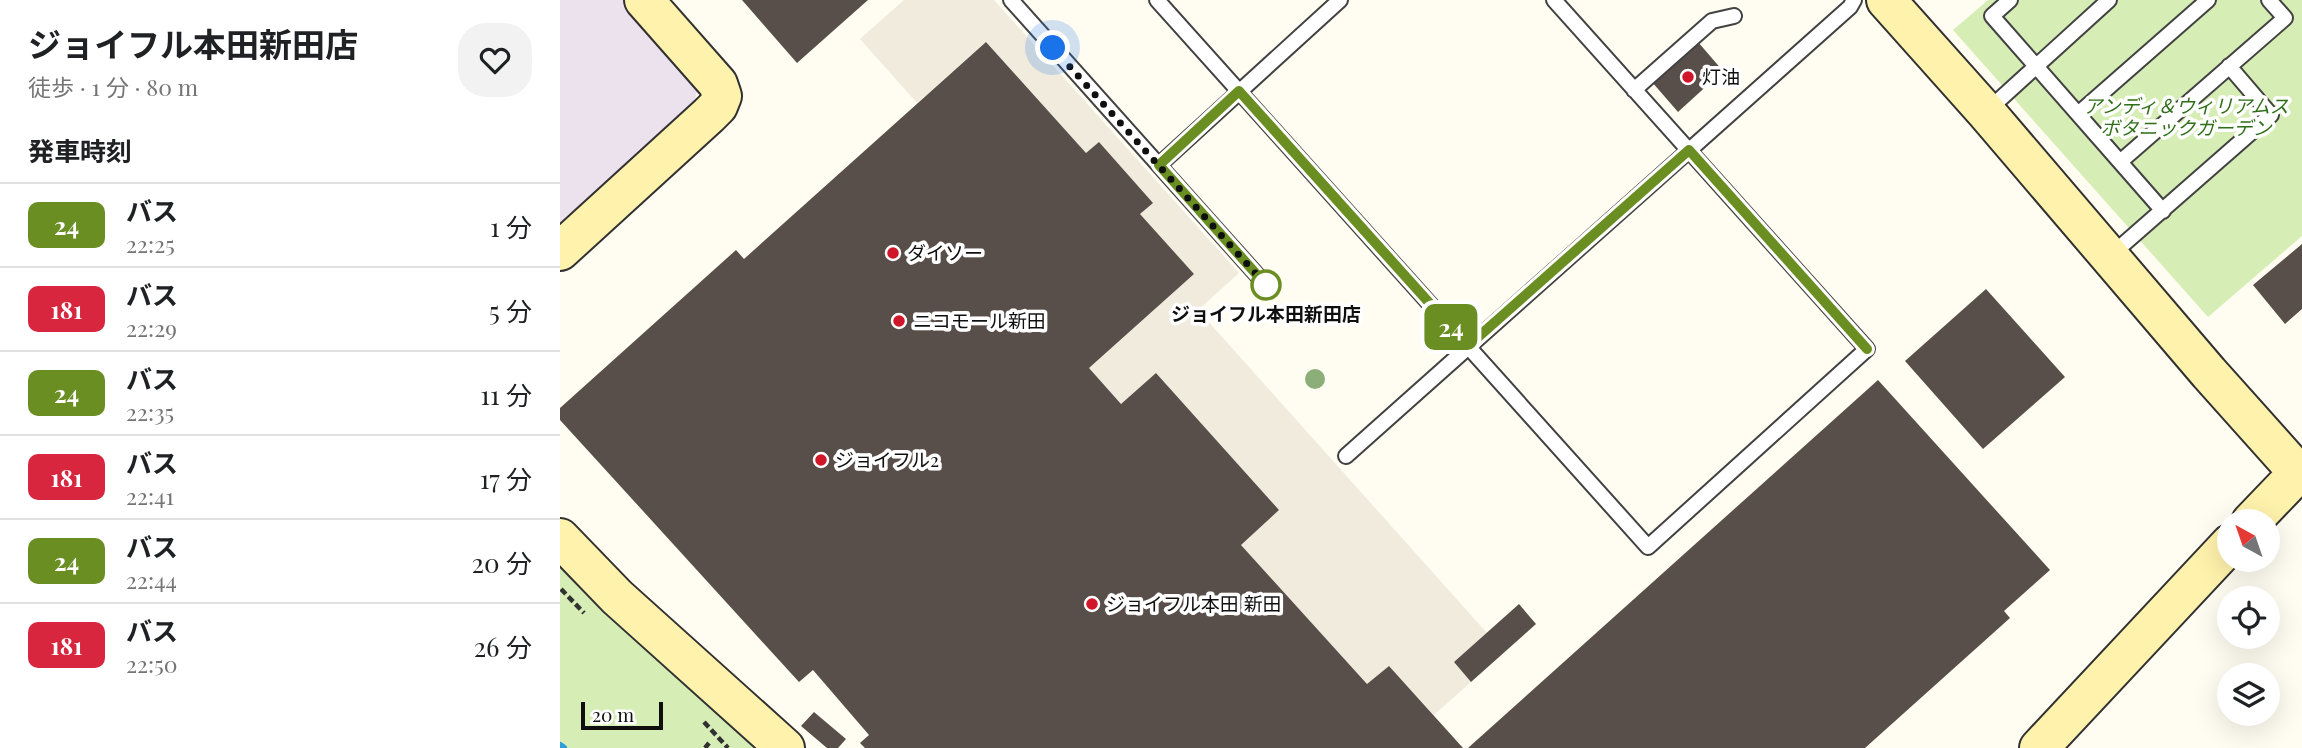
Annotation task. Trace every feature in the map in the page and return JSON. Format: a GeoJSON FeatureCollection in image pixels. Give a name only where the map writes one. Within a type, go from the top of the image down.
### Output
{"type":"FeatureCollection","features":[{"type":"Feature","properties":{"kind":"street"},"geometry":{"type":"LineString","coordinates":[[560,251],[709,116],[722,96],[718,84],[643,0]]}},
{"type":"Feature","properties":{"kind":"street"},"geometry":{"type":"LineString","coordinates":[[1886,0],[2300,475],[2265,509]]}},
{"type":"Feature","properties":{"kind":"street"},"geometry":{"type":"LineString","coordinates":[[560,538],[617,597],[785,748]]}},
{"type":"Feature","properties":{"kind":"street"},"geometry":{"type":"LineString","coordinates":[[2039,748],[2217,558]]}},
{"type":"Feature","properties":{"kind":"lane"},"geometry":{"type":"LineString","coordinates":[[1011,0],[1266,285]]}},
{"type":"Feature","properties":{"kind":"lane"},"geometry":{"type":"LineString","coordinates":[[1157,0],[1648,547],[1867,349],[1554,0]]}},
{"type":"Feature","properties":{"kind":"lane"},"geometry":{"type":"LineString","coordinates":[[1159,165],[1340,0]]}},
{"type":"Feature","properties":{"kind":"lane"},"geometry":{"type":"LineString","coordinates":[[1346,456],[1850,7],[1854,0]]}},
{"type":"Feature","properties":{"kind":"lane"},"geometry":{"type":"LineString","coordinates":[[2010,0],[1992,16],[2163,211]]}},
{"type":"Feature","properties":{"kind":"lane"},"geometry":{"type":"LineString","coordinates":[[1986,112],[2109,0]]}},
{"type":"Feature","properties":{"kind":"lane"},"geometry":{"type":"LineString","coordinates":[[2078,114],[2208,0]]}},
{"type":"Feature","properties":{"kind":"lane"},"geometry":{"type":"LineString","coordinates":[[2120,162],[2285,18],[2269,0]]}},
{"type":"Feature","properties":{"kind":"lane"},"geometry":{"type":"LineString","coordinates":[[1634,90],[1712,20],[1734,16]]}},
{"type":"Feature","properties":{"kind":"lane"},"geometry":{"type":"LineString","coordinates":[[2110,256],[2271,116],[2229,66]]}},
{"type":"Feature","properties":{"kind":"shaded area"},"geometry":{"type":"Polygon","coordinates":[[[560,0],[624,0],[699,83],[694,105],[560,222],[560,0]]]}},
{"type":"Feature","properties":{"kind":"shaded area"},"geometry":{"type":"Polygon","coordinates":[[[904,0],[994,0],[1239,273],[1198,310],[1487,633],[1454,662],[1471,682],[1434,715],[1389,666],[1367,684],[1241,545],[1279,510],[1157,374],[1121,404],[1089,368],[1194,274],[1140,214],[1152,202],[1099,142],[1086,153],[986,42],[917,103],[860,39],[904,0]]]}},
{"type":"Feature","properties":{"kind":"green space","name":"アンディ＆ウィリアムス ボタニックガーデン"},"geometry":{"type":"Polygon","coordinates":[[[1988,0],[2302,0],[2302,236],[2208,317],[1953,30],[1988,0]]]}},
{"type":"Feature","properties":{"kind":"green space"},"geometry":{"type":"Polygon","coordinates":[[[560,568],[650,653],[758,748],[560,748],[560,568]]]}},
{"type":"Feature","properties":{"kind":"building"},"geometry":{"type":"Polygon","coordinates":[[[742,0],[868,0],[797,63],[742,0]]]}},
{"type":"Feature","properties":{"kind":"building","name":"ニコモール新田"},"geometry":{"type":"Polygon","coordinates":[[[986,42],[1086,153],[1099,142],[1153,203],[1140,214],[1194,274],[1089,368],[1121,404],[1156,373],[1279,510],[1241,545],[1367,684],[1389,666],[1463,748],[865,748],[860,743],[869,735],[813,670],[799,682],[560,420],[560,408],[736,250],[744,259],[986,42]]]}},
{"type":"Feature","properties":{"kind":"building","name":"灯油"},"geometry":{"type":"Polygon","coordinates":[[[1698,42],[1723,71],[1678,112],[1652,82],[1698,42]]]}},
{"type":"Feature","properties":{"kind":"building"},"geometry":{"type":"Polygon","coordinates":[[[2302,244],[2302,309],[2285,324],[2253,285],[2302,244]]]}},
{"type":"Feature","properties":{"kind":"building"},"geometry":{"type":"Polygon","coordinates":[[[1986,289],[2065,377],[1983,449],[1905,361],[1986,289]]]}},
{"type":"Feature","properties":{"kind":"building"},"geometry":{"type":"Polygon","coordinates":[[[1878,380],[2050,570],[2004,611],[2010,618],[1865,748],[1468,748],[1878,380]]]}},
{"type":"Feature","properties":{"kind":"building"},"geometry":{"type":"Polygon","coordinates":[[[1519,604],[1536,624],[1471,682],[1454,662],[1519,604]]]}},
{"type":"Feature","properties":{"kind":"building"},"geometry":{"type":"Polygon","coordinates":[[[814,712],[846,739],[838,748],[827,748],[801,726],[814,712]]]}},
{"type":"Feature","properties":{"kind":"bus line","name":"24"},"geometry":{"type":"LineString","coordinates":[[1266,285],[1159,165],[1239,91],[1468,346],[1689,150],[1867,349]]}},
{"type":"Feature","properties":{"kind":"place","name":"灯油"},"geometry":{"type":"Point","coordinates":[1688,77]}},
{"type":"Feature","properties":{"kind":"place","name":"ダイソー"},"geometry":{"type":"Point","coordinates":[893,253]}},
{"type":"Feature","properties":{"kind":"place","name":"ジョイフル本田新田店"},"geometry":{"type":"Point","coordinates":[1266,285]}},
{"type":"Feature","properties":{"kind":"place","name":"ニコモール新田"},"geometry":{"type":"Point","coordinates":[899,321]}},
{"type":"Feature","properties":{"kind":"place","name":"ジョイフル2"},"geometry":{"type":"Point","coordinates":[821,460]}},
{"type":"Feature","properties":{"kind":"place","name":"ジョイフル本田 新田"},"geometry":{"type":"Point","coordinates":[1092,604]}},
{"type":"Feature","properties":{"kind":"route"},"geometry":{"type":"LineString","coordinates":[[1053,48],[1266,285]]}}]}
